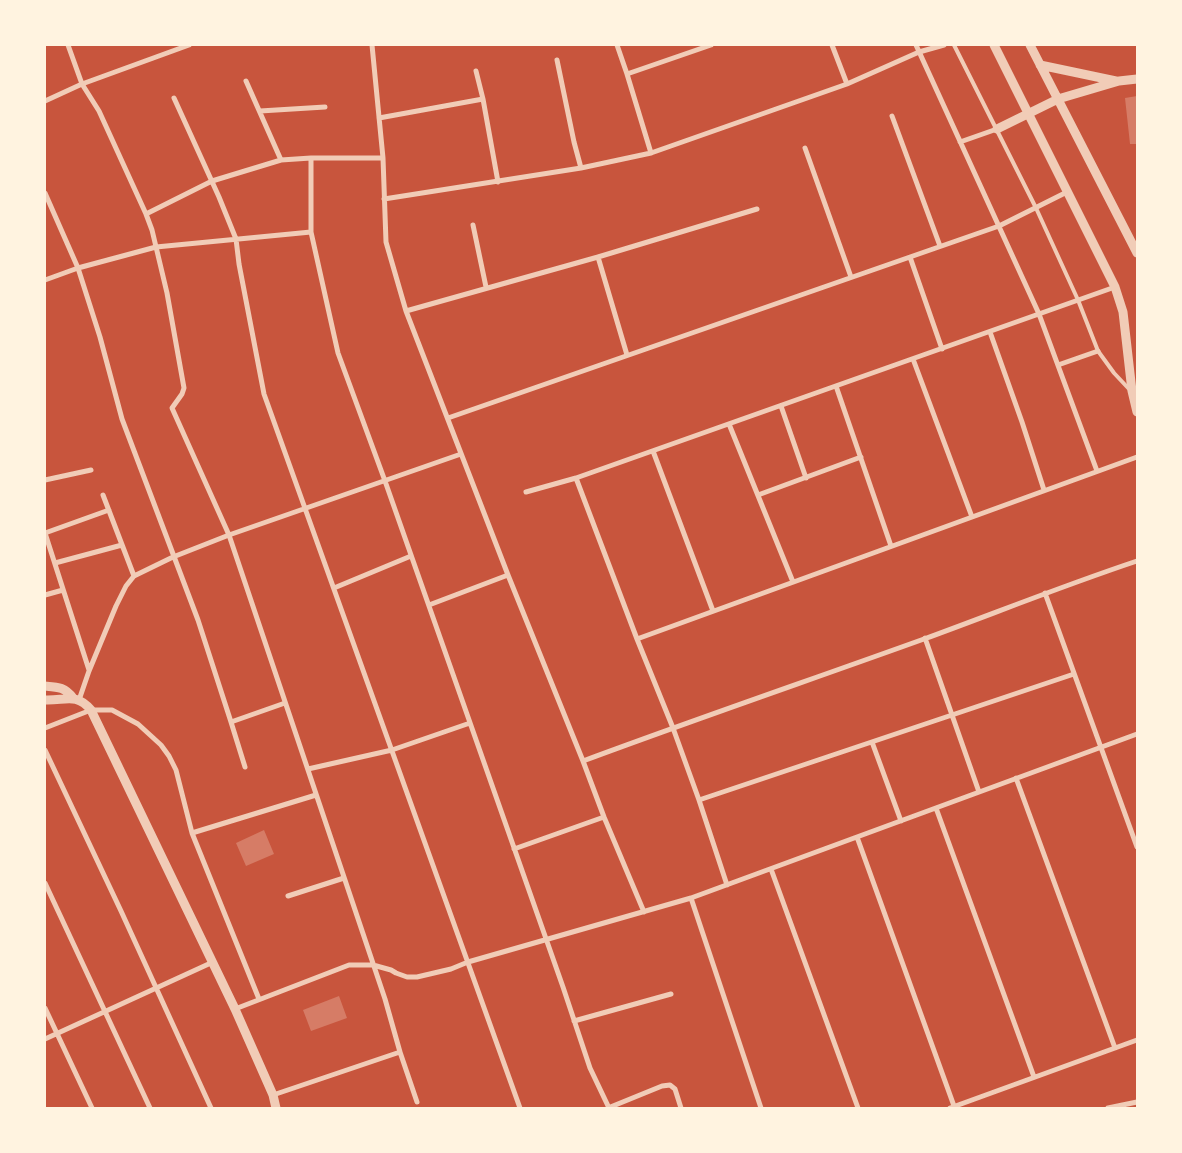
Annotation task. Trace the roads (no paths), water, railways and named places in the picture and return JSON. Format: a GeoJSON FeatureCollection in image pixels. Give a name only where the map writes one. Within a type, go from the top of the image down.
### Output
{"type":"FeatureCollection","features":[{"type":"Feature","properties":{"kind":"street"},"geometry":{"type":"LineString","coordinates":[[68,45],[82,84],[99,111],[152,230],[167,293],[184,388],[172,408],[229,535],[385,1000],[416,1102]]}},
{"type":"Feature","properties":{"kind":"street"},"geometry":{"type":"LineString","coordinates":[[45,101],[82,84],[189,45]]}},
{"type":"Feature","properties":{"kind":"street"},"geometry":{"type":"LineString","coordinates":[[372,45],[383,158],[386,242],[406,311],[604,817],[644,912]]}},
{"type":"Feature","properties":{"kind":"street"},"geometry":{"type":"LineString","coordinates":[[618,45],[651,153]]}},
{"type":"Feature","properties":{"kind":"street"},"geometry":{"type":"LineString","coordinates":[[628,74],[711,45]]}},
{"type":"Feature","properties":{"kind":"street"},"geometry":{"type":"LineString","coordinates":[[832,45],[847,84]]}},
{"type":"Feature","properties":{"kind":"street"},"geometry":{"type":"LineString","coordinates":[[916,45],[1039,314],[1096,471]]}},
{"type":"Feature","properties":{"kind":"street"},"geometry":{"type":"LineString","coordinates":[[384,199],[581,168],[651,153],[847,84],[919,52],[944,45]]}},
{"type":"Feature","properties":{"kind":"street"},"geometry":{"type":"LineString","coordinates":[[994,45],[1115,288],[1123,312],[1132,391],[1137,412]]}},
{"type":"Feature","properties":{"kind":"street"},"geometry":{"type":"LineString","coordinates":[[1030,45],[1137,253]]}},
{"type":"Feature","properties":{"kind":"street"},"geometry":{"type":"LineString","coordinates":[[556,60],[581,168]]}},
{"type":"Feature","properties":{"kind":"street"},"geometry":{"type":"LineString","coordinates":[[1040,65],[1119,81]]}},
{"type":"Feature","properties":{"kind":"street"},"geometry":{"type":"LineString","coordinates":[[476,71],[498,182]]}},
{"type":"Feature","properties":{"kind":"street"},"geometry":{"type":"LineString","coordinates":[[960,142],[997,130],[1058,99],[1119,81],[1137,79]]}},
{"type":"Feature","properties":{"kind":"street"},"geometry":{"type":"LineString","coordinates":[[246,81],[281,160]]}},
{"type":"Feature","properties":{"kind":"street"},"geometry":{"type":"LineString","coordinates":[[174,98],[236,239],[264,394],[520,1108]]}},
{"type":"Feature","properties":{"kind":"street"},"geometry":{"type":"LineString","coordinates":[[379,118],[483,99]]}},
{"type":"Feature","properties":{"kind":"street"},"geometry":{"type":"LineString","coordinates":[[260,111],[325,107]]}},
{"type":"Feature","properties":{"kind":"street"},"geometry":{"type":"LineString","coordinates":[[892,116],[940,246]]}},
{"type":"Feature","properties":{"kind":"street"},"geometry":{"type":"LineString","coordinates":[[805,148],[851,277]]}},
{"type":"Feature","properties":{"kind":"street"},"geometry":{"type":"LineString","coordinates":[[311,158],[311,232],[338,353],[429,605],[590,1068],[608,1108],[662,1086],[670,1085],[675,1089],[681,1108]]}},
{"type":"Feature","properties":{"kind":"street"},"geometry":{"type":"LineString","coordinates":[[146,214],[212,181],[281,160],[383,158]]}},
{"type":"Feature","properties":{"kind":"street"},"geometry":{"type":"LineString","coordinates":[[45,192],[78,268],[100,337],[122,419],[198,620],[246,767]]}},
{"type":"Feature","properties":{"kind":"street"},"geometry":{"type":"LineString","coordinates":[[448,418],[999,226],[1067,192]]}},
{"type":"Feature","properties":{"kind":"street"},"geometry":{"type":"LineString","coordinates":[[406,311],[598,257],[757,209]]}},
{"type":"Feature","properties":{"kind":"street"},"geometry":{"type":"LineString","coordinates":[[474,225],[486,288]]}},
{"type":"Feature","properties":{"kind":"street"},"geometry":{"type":"LineString","coordinates":[[45,280],[78,268],[156,248],[311,232]]}},
{"type":"Feature","properties":{"kind":"street"},"geometry":{"type":"LineString","coordinates":[[598,257],[627,355]]}},
{"type":"Feature","properties":{"kind":"street"},"geometry":{"type":"LineString","coordinates":[[910,257],[942,349]]}},
{"type":"Feature","properties":{"kind":"street"},"geometry":{"type":"LineString","coordinates":[[526,492],[576,478],[1115,288]]}},
{"type":"Feature","properties":{"kind":"street"},"geometry":{"type":"LineString","coordinates":[[990,332],[1044,490]]}},
{"type":"Feature","properties":{"kind":"street"},"geometry":{"type":"LineString","coordinates":[[1058,366],[1098,350]]}},
{"type":"Feature","properties":{"kind":"street"},"geometry":{"type":"LineString","coordinates":[[913,359],[972,517]]}},
{"type":"Feature","properties":{"kind":"street"},"geometry":{"type":"LineString","coordinates":[[836,386],[892,546]]}},
{"type":"Feature","properties":{"kind":"street"},"geometry":{"type":"LineString","coordinates":[[781,406],[806,478]]}},
{"type":"Feature","properties":{"kind":"street"},"geometry":{"type":"LineString","coordinates":[[729,424],[793,582]]}},
{"type":"Feature","properties":{"kind":"street"},"geometry":{"type":"LineString","coordinates":[[653,451],[714,611]]}},
{"type":"Feature","properties":{"kind":"street"},"geometry":{"type":"LineString","coordinates":[[76,699],[116,606],[126,586],[134,576],[173,556],[229,535],[461,454]]}},
{"type":"Feature","properties":{"kind":"street"},"geometry":{"type":"LineString","coordinates":[[637,639],[1137,457]]}},
{"type":"Feature","properties":{"kind":"street"},"geometry":{"type":"LineString","coordinates":[[758,495],[861,458]]}},
{"type":"Feature","properties":{"kind":"street"},"geometry":{"type":"LineString","coordinates":[[45,480],[91,470]]}},
{"type":"Feature","properties":{"kind":"street"},"geometry":{"type":"LineString","coordinates":[[576,478],[673,728],[727,885]]}},
{"type":"Feature","properties":{"kind":"street"},"geometry":{"type":"LineString","coordinates":[[103,495],[134,576]]}},
{"type":"Feature","properties":{"kind":"street"},"geometry":{"type":"LineString","coordinates":[[89,670],[45,533],[109,510]]}},
{"type":"Feature","properties":{"kind":"street"},"geometry":{"type":"LineString","coordinates":[[55,562],[122,545]]}},
{"type":"Feature","properties":{"kind":"street"},"geometry":{"type":"LineString","coordinates":[[334,588],[411,556]]}},
{"type":"Feature","properties":{"kind":"street"},"geometry":{"type":"LineString","coordinates":[[583,761],[1137,561]]}},
{"type":"Feature","properties":{"kind":"street"},"geometry":{"type":"LineString","coordinates":[[429,605],[508,574]]}},
{"type":"Feature","properties":{"kind":"street"},"geometry":{"type":"LineString","coordinates":[[45,594],[63,590]]}},
{"type":"Feature","properties":{"kind":"street"},"geometry":{"type":"LineString","coordinates":[[1045,593],[1137,847]]}},
{"type":"Feature","properties":{"kind":"street"},"geometry":{"type":"LineString","coordinates":[[925,638],[979,792]]}},
{"type":"Feature","properties":{"kind":"street"},"geometry":{"type":"LineString","coordinates":[[699,800],[1074,674]]}},
{"type":"Feature","properties":{"kind":"street"},"geometry":{"type":"LineString","coordinates":[[45,686],[63,689],[86,704],[91,710],[235,1009],[273,1095],[276,1108]]}},
{"type":"Feature","properties":{"kind":"street"},"geometry":{"type":"LineString","coordinates":[[45,700],[76,699]]}},
{"type":"Feature","properties":{"kind":"street"},"geometry":{"type":"LineString","coordinates":[[231,722],[285,702]]}},
{"type":"Feature","properties":{"kind":"street"},"geometry":{"type":"LineString","coordinates":[[45,728],[91,710],[112,710],[138,724],[161,745],[176,770],[192,833],[259,999]]}},
{"type":"Feature","properties":{"kind":"street"},"geometry":{"type":"LineString","coordinates":[[308,769],[392,750],[470,723]]}},
{"type":"Feature","properties":{"kind":"street"},"geometry":{"type":"LineString","coordinates":[[235,1009],[349,964],[373,965],[407,977],[417,977],[691,898],[1137,734]]}},
{"type":"Feature","properties":{"kind":"street"},"geometry":{"type":"LineString","coordinates":[[872,742],[901,821]]}},
{"type":"Feature","properties":{"kind":"street"},"geometry":{"type":"LineString","coordinates":[[45,750],[211,1108]]}},
{"type":"Feature","properties":{"kind":"street"},"geometry":{"type":"LineString","coordinates":[[1016,778],[1116,1048]]}},
{"type":"Feature","properties":{"kind":"street"},"geometry":{"type":"LineString","coordinates":[[192,833],[316,795]]}},
{"type":"Feature","properties":{"kind":"street"},"geometry":{"type":"LineString","coordinates":[[936,808],[1034,1078]]}},
{"type":"Feature","properties":{"kind":"street"},"geometry":{"type":"LineString","coordinates":[[514,848],[604,817]]}},
{"type":"Feature","properties":{"kind":"street"},"geometry":{"type":"LineString","coordinates":[[857,837],[952,1107],[1137,1040]]}},
{"type":"Feature","properties":{"kind":"street"},"geometry":{"type":"LineString","coordinates":[[771,869],[858,1108]]}},
{"type":"Feature","properties":{"kind":"street"},"geometry":{"type":"LineString","coordinates":[[288,896],[344,878]]}},
{"type":"Feature","properties":{"kind":"street"},"geometry":{"type":"LineString","coordinates":[[45,883],[150,1108]]}},
{"type":"Feature","properties":{"kind":"street"},"geometry":{"type":"LineString","coordinates":[[691,898],[762,1108]]}},
{"type":"Feature","properties":{"kind":"street"},"geometry":{"type":"LineString","coordinates":[[45,1039],[213,962]]}},
{"type":"Feature","properties":{"kind":"street"},"geometry":{"type":"LineString","coordinates":[[574,1021],[671,994]]}},
{"type":"Feature","properties":{"kind":"street"},"geometry":{"type":"LineString","coordinates":[[45,1008],[92,1108]]}},
{"type":"Feature","properties":{"kind":"street"},"geometry":{"type":"LineString","coordinates":[[273,1095],[400,1052]]}},
{"type":"Feature","properties":{"kind":"street"},"geometry":{"type":"LineString","coordinates":[[1108,1108],[1137,1102]]}},
{"type":"Feature","properties":{"kind":"lane"},"geometry":{"type":"LineString","coordinates":[[954,45],[1036,208],[1078,300],[1098,350],[1114,373],[1132,391]]}}]}
